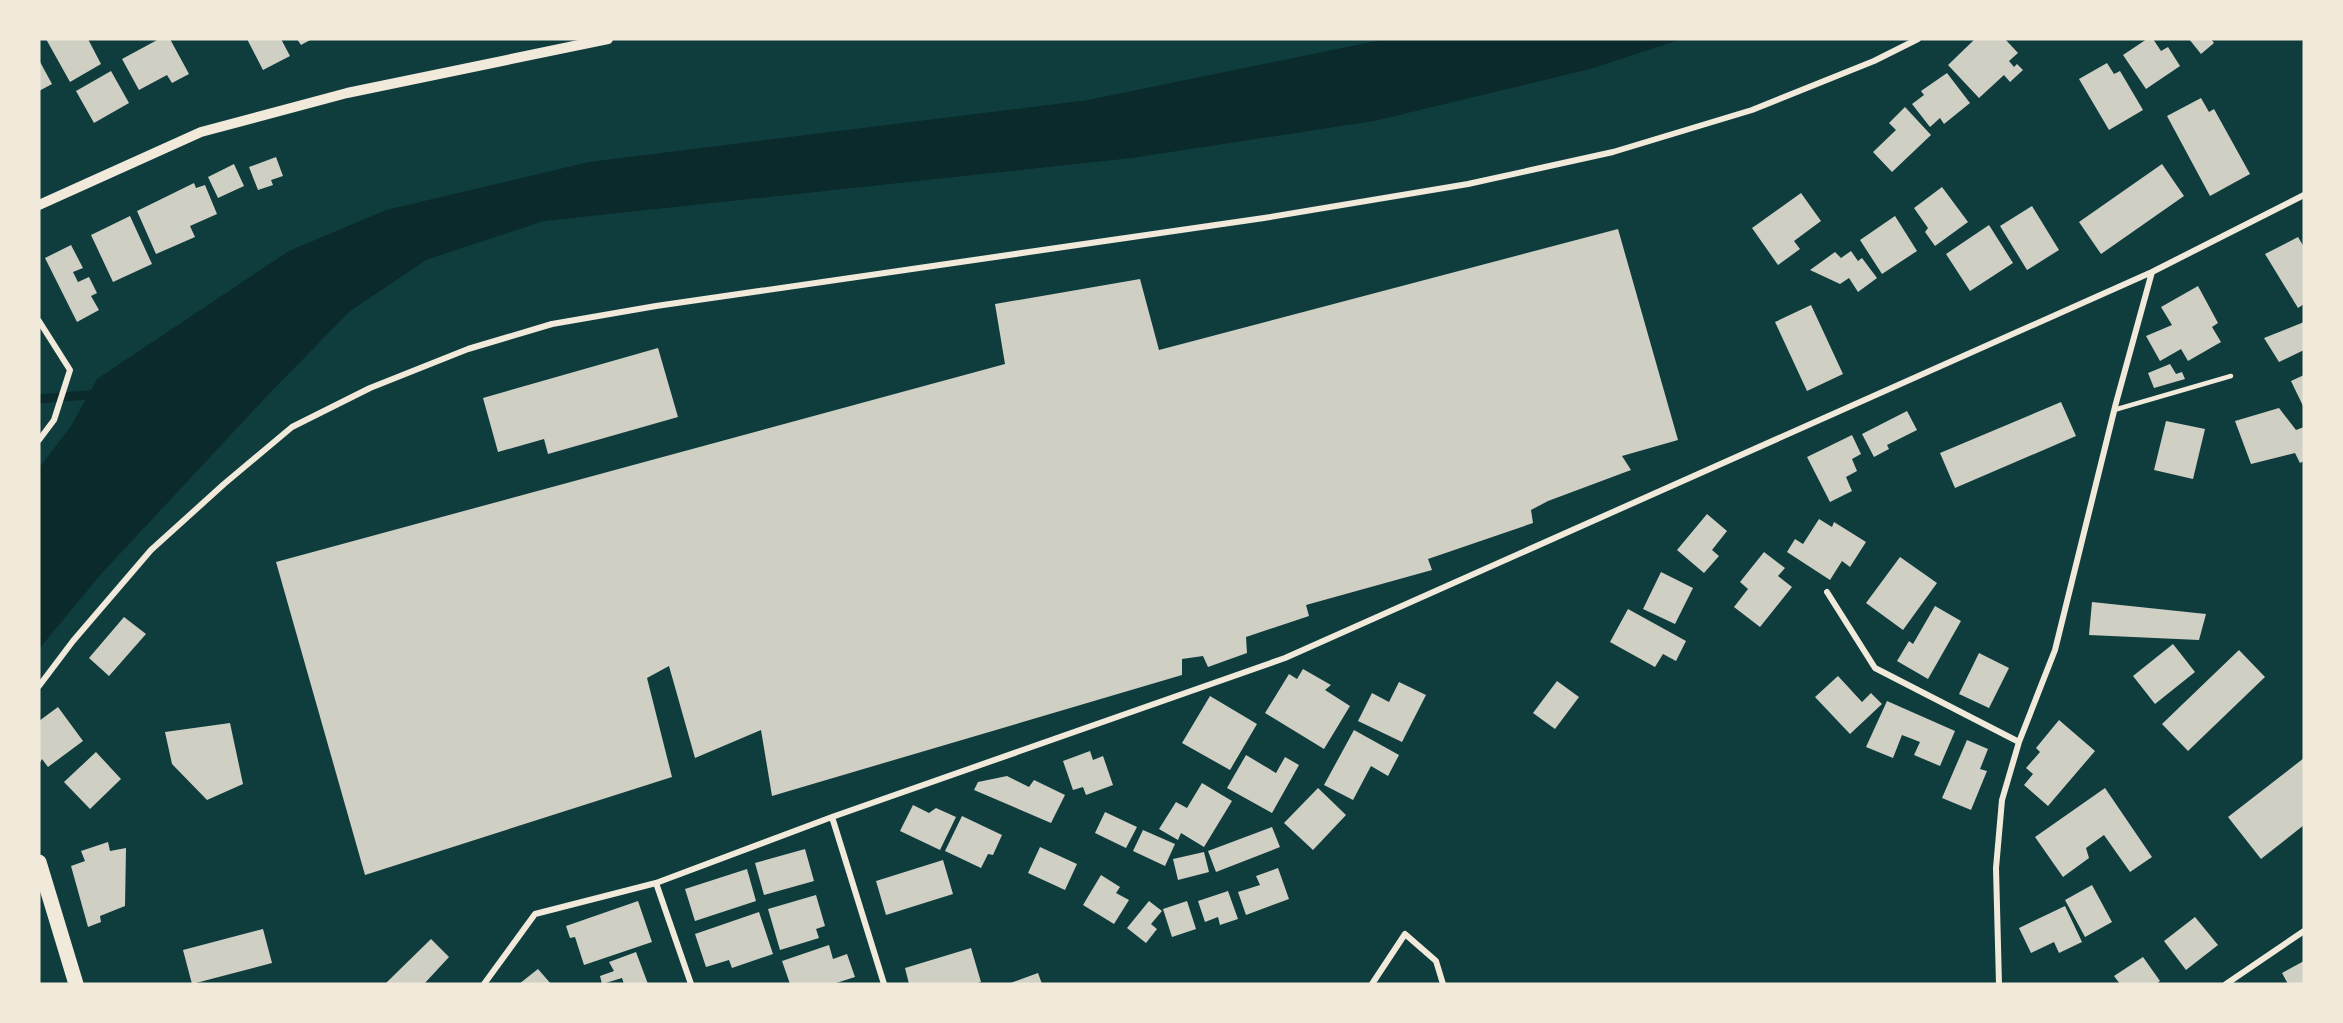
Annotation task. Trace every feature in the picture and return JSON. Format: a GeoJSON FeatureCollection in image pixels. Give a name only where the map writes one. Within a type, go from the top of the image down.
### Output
{"type":"FeatureCollection","features":[{"type":"Feature","properties":{"kind":"main road"},"geometry":{"type":"LineString","coordinates":[[39,862],[76,984]]}},
{"type":"Feature","properties":{"kind":"street"},"geometry":{"type":"LineString","coordinates":[[39,205],[201,132],[347,93],[608,39]]}},
{"type":"Feature","properties":{"kind":"street"},"geometry":{"type":"LineString","coordinates":[[39,686],[73,641],[151,550],[292,427],[370,388],[468,349],[552,324],[656,306],[1253,220],[1479,181],[1612,152],[1752,110],[1874,62],[1918,39]]}},
{"type":"Feature","properties":{"kind":"street"},"geometry":{"type":"LineString","coordinates":[[484,984],[535,914],[656,883],[832,817],[1285,658],[2152,272],[2304,195]]}},
{"type":"Feature","properties":{"kind":"street"},"geometry":{"type":"LineString","coordinates":[[1999,984],[1996,868],[2002,800],[2019,742],[2055,650],[2114,410],[2152,272]]}},
{"type":"Feature","properties":{"kind":"street"},"geometry":{"type":"LineString","coordinates":[[39,321],[70,370],[54,420],[39,440]]}},
{"type":"Feature","properties":{"kind":"street"},"geometry":{"type":"LineString","coordinates":[[1827,592],[1875,668],[2019,742]]}},
{"type":"Feature","properties":{"kind":"street"},"geometry":{"type":"LineString","coordinates":[[832,817],[884,984]]}},
{"type":"Feature","properties":{"kind":"street"},"geometry":{"type":"LineString","coordinates":[[656,883],[691,984]]}},
{"type":"Feature","properties":{"kind":"street"},"geometry":{"type":"LineString","coordinates":[[2226,984],[2304,931]]}},
{"type":"Feature","properties":{"kind":"street"},"geometry":{"type":"LineString","coordinates":[[1372,984],[1405,934],[1436,961],[1443,984]]}},
{"type":"Feature","properties":{"kind":"lane"},"geometry":{"type":"LineString","coordinates":[[2114,410],[2231,376]]}},
{"type":"Feature","properties":{"kind":"water"},"geometry":{"type":"Polygon","coordinates":[[[1386,39],[1682,39],[1590,69],[1374,121],[1132,158],[544,221],[426,260],[349,312],[266,397],[102,573],[39,649],[39,468],[71,426],[97,379],[289,251],[386,210],[589,162],[1088,100],[1386,39]]]}},
{"type":"Feature","properties":{"kind":"building"},"geometry":{"type":"Polygon","coordinates":[[[46,39],[88,39],[101,64],[70,82],[46,39]]]}},
{"type":"Feature","properties":{"kind":"building"},"geometry":{"type":"Polygon","coordinates":[[[159,39],[170,39],[189,74],[172,83],[167,75],[139,90],[122,59],[159,39]]]}},
{"type":"Feature","properties":{"kind":"building"},"geometry":{"type":"Polygon","coordinates":[[[247,39],[281,39],[290,56],[263,70],[247,39]]]}},
{"type":"Feature","properties":{"kind":"building"},"geometry":{"type":"Polygon","coordinates":[[[297,39],[312,39],[301,45],[297,39]]]}},
{"type":"Feature","properties":{"kind":"building"},"geometry":{"type":"Polygon","coordinates":[[[1975,39],[2005,39],[2018,53],[2009,61],[2014,67],[2017,64],[2023,70],[2010,82],[2004,75],[1979,98],[1948,65],[1975,39]]]}},
{"type":"Feature","properties":{"kind":"building"},"geometry":{"type":"Polygon","coordinates":[[[2147,39],[2153,39],[2161,51],[2168,47],[2180,66],[2146,89],[2123,55],[2147,39]]]}},
{"type":"Feature","properties":{"kind":"building"},"geometry":{"type":"Polygon","coordinates":[[[2189,39],[2211,39],[2214,43],[2201,54],[2189,39]]]}},
{"type":"Feature","properties":{"kind":"building"},"geometry":{"type":"Polygon","coordinates":[[[39,60],[52,84],[39,91],[39,60]]]}},
{"type":"Feature","properties":{"kind":"building"},"geometry":{"type":"Polygon","coordinates":[[[2107,63],[2114,74],[2120,71],[2143,110],[2109,130],[2079,79],[2107,63]]]}},
{"type":"Feature","properties":{"kind":"building"},"geometry":{"type":"Polygon","coordinates":[[[111,71],[129,103],[94,123],[76,91],[111,71]]]}},
{"type":"Feature","properties":{"kind":"building"},"geometry":{"type":"Polygon","coordinates":[[[1947,73],[1970,103],[1944,124],[1940,118],[1930,127],[1912,104],[1924,95],[1921,91],[1947,73]]]}},
{"type":"Feature","properties":{"kind":"building"},"geometry":{"type":"Polygon","coordinates":[[[2201,98],[2209,112],[2214,109],[2250,174],[2210,196],[2167,116],[2201,98]]]}},
{"type":"Feature","properties":{"kind":"building"},"geometry":{"type":"Polygon","coordinates":[[[1905,107],[1931,135],[1892,172],[1873,152],[1896,130],[1889,123],[1905,107]]]}},
{"type":"Feature","properties":{"kind":"building"},"geometry":{"type":"Polygon","coordinates":[[[276,157],[283,176],[271,180],[273,185],[258,190],[249,167],[276,157]]]}},
{"type":"Feature","properties":{"kind":"building"},"geometry":{"type":"Polygon","coordinates":[[[234,164],[244,186],[218,198],[208,177],[234,164]]]}},
{"type":"Feature","properties":{"kind":"building"},"geometry":{"type":"Polygon","coordinates":[[[2162,164],[2184,196],[2101,254],[2079,222],[2162,164]]]}},
{"type":"Feature","properties":{"kind":"building"},"geometry":{"type":"Polygon","coordinates":[[[194,183],[196,188],[205,185],[217,214],[190,226],[195,237],[156,254],[137,211],[194,183]]]}},
{"type":"Feature","properties":{"kind":"building"},"geometry":{"type":"Polygon","coordinates":[[[1942,187],[1968,222],[1935,246],[1925,232],[1928,228],[1914,208],[1942,187]]]}},
{"type":"Feature","properties":{"kind":"building"},"geometry":{"type":"Polygon","coordinates":[[[1801,193],[1821,221],[1794,241],[1800,249],[1778,265],[1752,228],[1801,193]]]}},
{"type":"Feature","properties":{"kind":"building"},"geometry":{"type":"Polygon","coordinates":[[[2032,206],[2059,250],[2027,270],[2000,226],[2032,206]]]}},
{"type":"Feature","properties":{"kind":"building"},"geometry":{"type":"Polygon","coordinates":[[[130,216],[152,264],[113,282],[91,235],[130,216]]]}},
{"type":"Feature","properties":{"kind":"building"},"geometry":{"type":"Polygon","coordinates":[[[1895,216],[1917,251],[1882,274],[1860,240],[1895,216]]]}},
{"type":"Feature","properties":{"kind":"building"},"geometry":{"type":"Polygon","coordinates":[[[1989,225],[2013,263],[1970,291],[1946,254],[1989,225]]]}},
{"type":"Feature","properties":{"kind":"building"},"geometry":{"type":"Polygon","coordinates":[[[1618,229],[1678,440],[1622,456],[1631,470],[1548,501],[1531,510],[1533,523],[1428,559],[1432,570],[1306,605],[1309,616],[1246,637],[1247,653],[1208,667],[1203,656],[1182,659],[1182,675],[772,796],[761,730],[695,758],[669,666],[647,678],[672,777],[365,875],[276,562],[1005,364],[995,304],[1140,279],[1159,350],[1618,229]]]}},
{"type":"Feature","properties":{"kind":"building"},"geometry":{"type":"Polygon","coordinates":[[[2298,237],[2304,247],[2304,304],[2298,308],[2265,254],[2298,237]]]}},
{"type":"Feature","properties":{"kind":"building"},"geometry":{"type":"Polygon","coordinates":[[[71,245],[83,268],[73,272],[78,282],[89,277],[97,293],[91,296],[99,310],[77,322],[45,258],[71,245]]]}},
{"type":"Feature","properties":{"kind":"building"},"geometry":{"type":"Polygon","coordinates":[[[1851,251],[1858,261],[1862,258],[1877,278],[1858,292],[1849,278],[1840,284],[1810,270],[1835,252],[1841,258],[1851,251]]]}},
{"type":"Feature","properties":{"kind":"building"},"geometry":{"type":"Polygon","coordinates":[[[2198,286],[2218,323],[2212,327],[2221,342],[2188,361],[2181,349],[2160,361],[2146,336],[2172,325],[2161,307],[2198,286]]]}},
{"type":"Feature","properties":{"kind":"building"},"geometry":{"type":"Polygon","coordinates":[[[1811,305],[1843,374],[1807,391],[1775,322],[1811,305]]]}},
{"type":"Feature","properties":{"kind":"building"},"geometry":{"type":"Polygon","coordinates":[[[2304,322],[2304,350],[2279,362],[2264,338],[2304,322]]]}},
{"type":"Feature","properties":{"kind":"building"},"geometry":{"type":"Polygon","coordinates":[[[658,348],[678,417],[548,454],[544,439],[498,452],[483,398],[658,348]]]}},
{"type":"Feature","properties":{"kind":"building"},"geometry":{"type":"Polygon","coordinates":[[[2170,364],[2176,374],[2182,372],[2185,379],[2154,388],[2148,373],[2170,364]]]}},
{"type":"Feature","properties":{"kind":"building"},"geometry":{"type":"Polygon","coordinates":[[[2304,375],[2304,408],[2291,381],[2304,375]]]}},
{"type":"Feature","properties":{"kind":"building"},"geometry":{"type":"Polygon","coordinates":[[[2061,402],[2076,436],[1955,488],[1940,453],[2061,402]]]}},
{"type":"Feature","properties":{"kind":"building"},"geometry":{"type":"Polygon","coordinates":[[[2279,408],[2296,430],[2304,427],[2304,461],[2300,463],[2295,453],[2251,464],[2235,421],[2279,408]]]}},
{"type":"Feature","properties":{"kind":"building"},"geometry":{"type":"Polygon","coordinates":[[[1907,411],[1917,430],[1887,445],[1889,449],[1874,457],[1862,434],[1907,411]]]}},
{"type":"Feature","properties":{"kind":"building"},"geometry":{"type":"Polygon","coordinates":[[[2166,421],[2205,429],[2193,479],[2154,470],[2166,421]]]}},
{"type":"Feature","properties":{"kind":"building"},"geometry":{"type":"Polygon","coordinates":[[[1852,435],[1861,454],[1852,459],[1857,471],[1846,477],[1852,491],[1830,502],[1807,457],[1852,435]]]}},
{"type":"Feature","properties":{"kind":"building"},"geometry":{"type":"Polygon","coordinates":[[[1707,514],[1727,531],[1712,550],[1719,556],[1704,573],[1677,550],[1707,514]]]}},
{"type":"Feature","properties":{"kind":"building"},"geometry":{"type":"Polygon","coordinates":[[[1819,519],[1832,527],[1834,522],[1866,542],[1850,567],[1842,561],[1830,580],[1787,552],[1795,539],[1803,544],[1819,519]]]}},
{"type":"Feature","properties":{"kind":"building"},"geometry":{"type":"Polygon","coordinates":[[[1764,552],[1785,568],[1778,576],[1792,587],[1760,627],[1734,607],[1748,589],[1740,582],[1764,552]]]}},
{"type":"Feature","properties":{"kind":"building"},"geometry":{"type":"Polygon","coordinates":[[[1900,557],[1937,583],[1903,630],[1866,603],[1900,557]]]}},
{"type":"Feature","properties":{"kind":"building"},"geometry":{"type":"Polygon","coordinates":[[[1661,572],[1693,588],[1675,624],[1643,609],[1661,572]]]}},
{"type":"Feature","properties":{"kind":"building"},"geometry":{"type":"Polygon","coordinates":[[[2092,602],[2206,614],[2199,640],[2089,635],[2092,602]]]}},
{"type":"Feature","properties":{"kind":"building"},"geometry":{"type":"Polygon","coordinates":[[[1935,606],[1961,621],[1928,679],[1897,661],[1909,641],[1913,644],[1935,606]]]}},
{"type":"Feature","properties":{"kind":"building"},"geometry":{"type":"Polygon","coordinates":[[[1628,609],[1686,641],[1676,661],[1663,654],[1655,667],[1610,642],[1628,609]]]}},
{"type":"Feature","properties":{"kind":"building"},"geometry":{"type":"Polygon","coordinates":[[[124,617],[146,634],[109,676],[89,658],[124,617]]]}},
{"type":"Feature","properties":{"kind":"building"},"geometry":{"type":"Polygon","coordinates":[[[2173,644],[2195,672],[2155,704],[2133,676],[2173,644]]]}},
{"type":"Feature","properties":{"kind":"building"},"geometry":{"type":"Polygon","coordinates":[[[2239,650],[2265,677],[2188,751],[2162,724],[2239,650]]]}},
{"type":"Feature","properties":{"kind":"building"},"geometry":{"type":"Polygon","coordinates":[[[1979,653],[2009,668],[1989,708],[1959,694],[1979,653]]]}},
{"type":"Feature","properties":{"kind":"building"},"geometry":{"type":"Polygon","coordinates":[[[1303,669],[1331,685],[1325,690],[1350,706],[1324,749],[1265,713],[1289,674],[1297,679],[1303,669]]]}},
{"type":"Feature","properties":{"kind":"building"},"geometry":{"type":"Polygon","coordinates":[[[1838,676],[1862,702],[1871,693],[1882,704],[1850,734],[1815,697],[1838,676]]]}},
{"type":"Feature","properties":{"kind":"building"},"geometry":{"type":"Polygon","coordinates":[[[1557,681],[1579,697],[1555,729],[1533,713],[1557,681]]]}},
{"type":"Feature","properties":{"kind":"building"},"geometry":{"type":"Polygon","coordinates":[[[1399,682],[1426,695],[1402,742],[1358,721],[1372,693],[1389,702],[1399,682]]]}},
{"type":"Feature","properties":{"kind":"building"},"geometry":{"type":"Polygon","coordinates":[[[1210,696],[1257,724],[1230,770],[1182,743],[1210,696]]]}},
{"type":"Feature","properties":{"kind":"building"},"geometry":{"type":"Polygon","coordinates":[[[1887,701],[1955,731],[1940,766],[1914,755],[1920,742],[1902,735],[1893,758],[1866,747],[1887,701]]]}},
{"type":"Feature","properties":{"kind":"building"},"geometry":{"type":"Polygon","coordinates":[[[58,707],[83,741],[48,767],[42,759],[39,764],[39,721],[58,707]]]}},
{"type":"Feature","properties":{"kind":"building"},"geometry":{"type":"Polygon","coordinates":[[[2059,720],[2095,751],[2048,806],[2024,785],[2033,774],[2026,768],[2040,752],[2036,748],[2059,720]]]}},
{"type":"Feature","properties":{"kind":"building"},"geometry":{"type":"Polygon","coordinates":[[[230,723],[243,784],[207,800],[172,764],[165,732],[230,723]]]}},
{"type":"Feature","properties":{"kind":"building"},"geometry":{"type":"Polygon","coordinates":[[[1354,730],[1399,755],[1388,776],[1371,766],[1353,800],[1324,785],[1354,730]]]}},
{"type":"Feature","properties":{"kind":"building"},"geometry":{"type":"Polygon","coordinates":[[[1967,740],[1988,749],[1980,769],[1987,771],[1971,810],[1942,798],[1967,740]]]}},
{"type":"Feature","properties":{"kind":"building"},"geometry":{"type":"Polygon","coordinates":[[[1090,751],[1093,760],[1103,756],[1113,785],[1086,795],[1083,787],[1073,790],[1063,761],[1090,751]]]}},
{"type":"Feature","properties":{"kind":"building"},"geometry":{"type":"Polygon","coordinates":[[[96,752],[121,779],[90,809],[64,782],[96,752]]]}},
{"type":"Feature","properties":{"kind":"building"},"geometry":{"type":"Polygon","coordinates":[[[1246,755],[1276,773],[1285,757],[1299,765],[1272,813],[1227,788],[1246,755]]]}},
{"type":"Feature","properties":{"kind":"building"},"geometry":{"type":"Polygon","coordinates":[[[2304,758],[2304,825],[2261,859],[2228,817],[2304,758]]]}},
{"type":"Feature","properties":{"kind":"building"},"geometry":{"type":"Polygon","coordinates":[[[1007,776],[1029,787],[1034,780],[1065,795],[1051,823],[974,790],[978,782],[1007,776]]]}},
{"type":"Feature","properties":{"kind":"building"},"geometry":{"type":"Polygon","coordinates":[[[1202,783],[1232,801],[1204,847],[1181,833],[1178,840],[1159,829],[1176,802],[1187,808],[1202,783]]]}},
{"type":"Feature","properties":{"kind":"building"},"geometry":{"type":"Polygon","coordinates":[[[1318,788],[1346,815],[1313,850],[1284,823],[1318,788]]]}},
{"type":"Feature","properties":{"kind":"building"},"geometry":{"type":"Polygon","coordinates":[[[2105,788],[2152,857],[2130,872],[2104,835],[2086,848],[2089,858],[2063,877],[2035,837],[2105,788]]]}},
{"type":"Feature","properties":{"kind":"building"},"geometry":{"type":"Polygon","coordinates":[[[913,805],[929,813],[936,808],[956,817],[940,850],[900,831],[913,805]]]}},
{"type":"Feature","properties":{"kind":"building"},"geometry":{"type":"Polygon","coordinates":[[[1105,812],[1137,827],[1126,848],[1095,833],[1105,812]]]}},
{"type":"Feature","properties":{"kind":"building"},"geometry":{"type":"Polygon","coordinates":[[[962,816],[1002,835],[993,855],[988,854],[981,868],[945,851],[962,816]]]}},
{"type":"Feature","properties":{"kind":"building"},"geometry":{"type":"Polygon","coordinates":[[[1272,827],[1280,847],[1216,872],[1208,851],[1272,827]]]}},
{"type":"Feature","properties":{"kind":"building"},"geometry":{"type":"Polygon","coordinates":[[[1143,830],[1175,844],[1165,866],[1133,851],[1143,830]]]}},
{"type":"Feature","properties":{"kind":"building"},"geometry":{"type":"Polygon","coordinates":[[[108,842],[110,851],[126,848],[125,906],[100,916],[101,922],[88,927],[71,866],[85,861],[81,851],[108,842]]]}},
{"type":"Feature","properties":{"kind":"building"},"geometry":{"type":"Polygon","coordinates":[[[1040,847],[1077,864],[1065,890],[1028,873],[1040,847]]]}},
{"type":"Feature","properties":{"kind":"building"},"geometry":{"type":"Polygon","coordinates":[[[805,849],[814,881],[764,895],[755,863],[805,849]]]}},
{"type":"Feature","properties":{"kind":"building"},"geometry":{"type":"Polygon","coordinates":[[[1204,852],[1209,872],[1178,880],[1173,859],[1204,852]]]}},
{"type":"Feature","properties":{"kind":"building"},"geometry":{"type":"Polygon","coordinates":[[[943,860],[953,894],[886,915],[876,881],[943,860]]]}},
{"type":"Feature","properties":{"kind":"building"},"geometry":{"type":"Polygon","coordinates":[[[1278,868],[1289,899],[1246,915],[1238,892],[1260,885],[1256,876],[1278,868]]]}},
{"type":"Feature","properties":{"kind":"building"},"geometry":{"type":"Polygon","coordinates":[[[747,869],[756,901],[695,921],[685,889],[747,869]]]}},
{"type":"Feature","properties":{"kind":"building"},"geometry":{"type":"Polygon","coordinates":[[[1101,875],[1120,887],[1116,893],[1129,900],[1114,924],[1083,905],[1101,875]]]}},
{"type":"Feature","properties":{"kind":"building"},"geometry":{"type":"Polygon","coordinates":[[[2092,885],[2112,922],[2085,937],[2065,900],[2092,885]]]}},
{"type":"Feature","properties":{"kind":"building"},"geometry":{"type":"Polygon","coordinates":[[[1228,891],[1238,919],[1220,925],[1218,917],[1205,922],[1198,901],[1228,891]]]}},
{"type":"Feature","properties":{"kind":"building"},"geometry":{"type":"Polygon","coordinates":[[[816,895],[825,926],[816,929],[819,938],[780,950],[768,909],[816,895]]]}},
{"type":"Feature","properties":{"kind":"building"},"geometry":{"type":"Polygon","coordinates":[[[638,901],[652,942],[584,965],[575,937],[570,938],[566,926],[638,901]]]}},
{"type":"Feature","properties":{"kind":"building"},"geometry":{"type":"Polygon","coordinates":[[[1149,901],[1162,911],[1151,924],[1157,929],[1146,943],[1127,928],[1149,901]]]}},
{"type":"Feature","properties":{"kind":"building"},"geometry":{"type":"Polygon","coordinates":[[[1187,901],[1196,929],[1172,937],[1163,909],[1187,901]]]}},
{"type":"Feature","properties":{"kind":"building"},"geometry":{"type":"Polygon","coordinates":[[[2065,906],[2082,942],[2059,953],[2054,942],[2031,953],[2019,928],[2065,906]]]}},
{"type":"Feature","properties":{"kind":"building"},"geometry":{"type":"Polygon","coordinates":[[[759,912],[773,954],[732,968],[729,960],[706,967],[695,934],[759,912]]]}},
{"type":"Feature","properties":{"kind":"building"},"geometry":{"type":"Polygon","coordinates":[[[2195,917],[2218,945],[2186,970],[2164,941],[2195,917]]]}},
{"type":"Feature","properties":{"kind":"building"},"geometry":{"type":"Polygon","coordinates":[[[263,929],[272,963],[192,984],[183,950],[263,929]]]}},
{"type":"Feature","properties":{"kind":"building"},"geometry":{"type":"Polygon","coordinates":[[[431,939],[449,957],[424,984],[385,984],[431,939]]]}},
{"type":"Feature","properties":{"kind":"building"},"geometry":{"type":"Polygon","coordinates":[[[829,945],[833,959],[847,954],[855,977],[833,984],[790,984],[782,961],[829,945]]]}},
{"type":"Feature","properties":{"kind":"building"},"geometry":{"type":"Polygon","coordinates":[[[971,948],[981,982],[974,984],[909,984],[905,968],[971,948]]]}},
{"type":"Feature","properties":{"kind":"building"},"geometry":{"type":"Polygon","coordinates":[[[636,952],[648,984],[624,984],[622,978],[602,984],[600,976],[614,971],[609,962],[636,952]]]}},
{"type":"Feature","properties":{"kind":"building"},"geometry":{"type":"Polygon","coordinates":[[[2143,957],[2160,981],[2156,984],[2120,984],[2114,976],[2143,957]]]}},
{"type":"Feature","properties":{"kind":"building"},"geometry":{"type":"Polygon","coordinates":[[[2304,961],[2304,984],[2288,984],[2282,973],[2304,961]]]}},
{"type":"Feature","properties":{"kind":"building"},"geometry":{"type":"Polygon","coordinates":[[[538,969],[551,984],[519,984],[538,969]]]}},
{"type":"Feature","properties":{"kind":"building"},"geometry":{"type":"Polygon","coordinates":[[[1038,973],[1042,984],[1008,984],[1038,973]]]}},
{"type":"Feature","properties":{"kind":"waterway"},"geometry":{"type":"LineString","coordinates":[[39,399],[99,394]]}}]}
